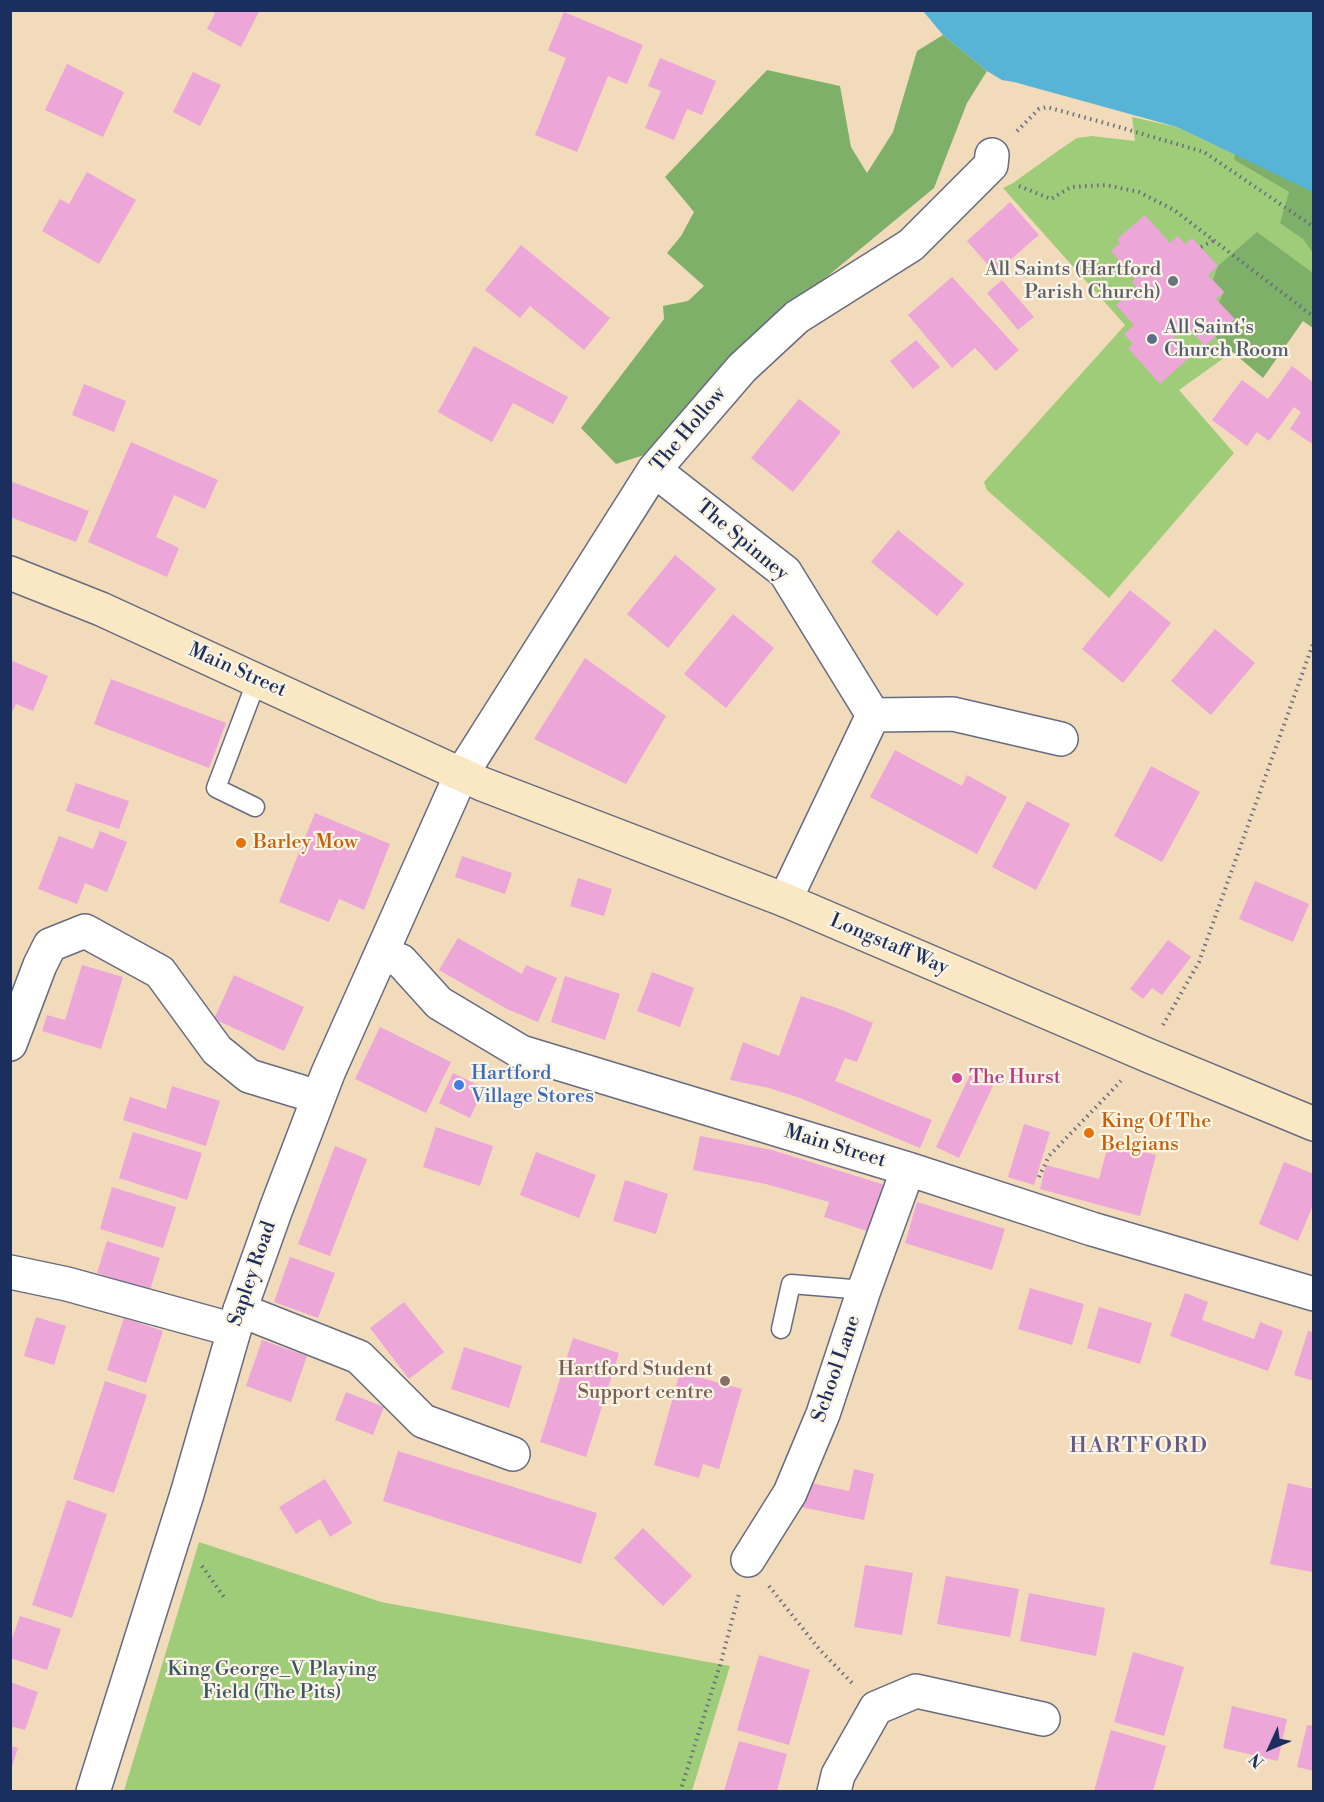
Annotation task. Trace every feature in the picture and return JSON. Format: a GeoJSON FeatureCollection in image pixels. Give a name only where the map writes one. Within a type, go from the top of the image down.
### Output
{"type":"FeatureCollection","features":[{"type":"Feature","properties":{"kind":"main road","name":"Main Street"},"geometry":{"type":"LineString","coordinates":[[10,573],[101,609],[461,775]]}},
{"type":"Feature","properties":{"kind":"main road","name":"Longstaff Way"},"geometry":{"type":"LineString","coordinates":[[461,775],[785,900],[1314,1124]]}},
{"type":"Feature","properties":{"kind":"street","name":"The Hollow"},"geometry":{"type":"LineString","coordinates":[[461,775],[654,470],[742,368],[797,317],[911,245],[991,160]]}},
{"type":"Feature","properties":{"kind":"street","name":"The Spinney"},"geometry":{"type":"LineString","coordinates":[[654,470],[785,572],[873,715]]}},
{"type":"Feature","properties":{"kind":"street"},"geometry":{"type":"LineString","coordinates":[[785,900],[873,715],[953,714],[1061,739]]}},
{"type":"Feature","properties":{"kind":"street","name":"Sapley Road"},"geometry":{"type":"LineString","coordinates":[[93,1791],[187,1494],[237,1320],[318,1097],[461,775]]}},
{"type":"Feature","properties":{"kind":"street"},"geometry":{"type":"LineString","coordinates":[[10,1044],[50,945],[85,931],[160,972],[217,1050],[249,1076],[318,1097]]}},
{"type":"Feature","properties":{"kind":"street","name":"Main Street"},"geometry":{"type":"LineString","coordinates":[[382,954],[401,961],[439,1004],[521,1052],[908,1169],[1092,1229],[1314,1294]]}},
{"type":"Feature","properties":{"kind":"street","name":"School Lane"},"geometry":{"type":"LineString","coordinates":[[748,1560],[790,1493],[799,1473],[823,1414],[864,1290],[908,1169]]}},
{"type":"Feature","properties":{"kind":"street"},"geometry":{"type":"LineString","coordinates":[[10,1272],[237,1320],[359,1357],[423,1421],[513,1454]]}},
{"type":"Feature","properties":{"kind":"street"},"geometry":{"type":"LineString","coordinates":[[834,1791],[838,1775],[876,1708],[916,1690],[1042,1719]]}},
{"type":"Feature","properties":{"kind":"lane"},"geometry":{"type":"LineString","coordinates":[[255,807],[216,788],[257,680]]}},
{"type":"Feature","properties":{"kind":"lane"},"geometry":{"type":"LineString","coordinates":[[781,1329],[791,1284],[864,1290]]}},
{"type":"Feature","properties":{"kind":"path"},"geometry":{"type":"LineString","coordinates":[[1039,109],[1047,107],[1204,152],[1314,227]]}},
{"type":"Feature","properties":{"kind":"path"},"geometry":{"type":"LineString","coordinates":[[991,160],[1013,183],[1051,199],[1071,187],[1106,185],[1139,192],[1174,210],[1314,317]]}},
{"type":"Feature","properties":{"kind":"path"},"geometry":{"type":"LineString","coordinates":[[1201,247],[1213,241]]}},
{"type":"Feature","properties":{"kind":"path"},"geometry":{"type":"LineString","coordinates":[[1026,1208],[1049,1156],[1147,1055],[1199,962],[1314,641]]}},
{"type":"Feature","properties":{"kind":"path"},"geometry":{"type":"LineString","coordinates":[[197,1559],[226,1600]]}},
{"type":"Feature","properties":{"kind":"path"},"geometry":{"type":"LineString","coordinates":[[748,1560],[819,1649],[876,1708]]}},
{"type":"Feature","properties":{"kind":"path"},"geometry":{"type":"LineString","coordinates":[[681,1791],[721,1662],[748,1560]]}},
{"type":"Feature","properties":{"kind":"green space"},"geometry":{"type":"Polygon","coordinates":[[[943,35],[987,71],[967,103],[934,188],[742,347],[647,454],[616,464],[581,428],[664,319],[663,306],[688,301],[704,286],[667,253],[681,236],[694,212],[665,177],[767,70],[840,86],[851,147],[867,173],[893,132],[917,51],[943,35]]]}},
{"type":"Feature","properties":{"kind":"green space"},"geometry":{"type":"Polygon","coordinates":[[[1132,117],[1177,127],[1236,155],[1234,160],[1289,192],[1313,238],[1313,328],[1277,301],[1254,322],[1231,353],[1179,390],[1234,453],[1109,598],[987,490],[984,482],[1125,325],[1003,188],[1077,138],[1092,136],[1135,141],[1132,117]]]}},
{"type":"Feature","properties":{"kind":"green space"},"geometry":{"type":"Polygon","coordinates":[[[1236,150],[1313,181],[1313,253],[1303,239],[1280,223],[1289,192],[1234,160],[1236,150]]]}},
{"type":"Feature","properties":{"kind":"green space"},"geometry":{"type":"Polygon","coordinates":[[[1257,232],[1313,273],[1313,328],[1303,321],[1263,378],[1215,337],[1219,302],[1224,292],[1213,280],[1218,266],[1257,232]]]}},
{"type":"Feature","properties":{"kind":"green space","name":"King George_V Playing Field (The Pits)"},"geometry":{"type":"Polygon","coordinates":[[[199,1542],[381,1602],[730,1666],[692,1791],[124,1791],[199,1542]]]}},
{"type":"Feature","properties":{"kind":"water"},"geometry":{"type":"Polygon","coordinates":[[[923,11],[1313,11],[1313,192],[1177,127],[1002,80],[987,71],[943,35],[923,11]]]}},
{"type":"Feature","properties":{"kind":"building"},"geometry":{"type":"Polygon","coordinates":[[[210,10],[260,10],[241,47],[207,29],[215,13],[210,10]]]}},
{"type":"Feature","properties":{"kind":"building"},"geometry":{"type":"Polygon","coordinates":[[[564,12],[643,45],[627,84],[608,76],[577,152],[535,135],[566,58],[548,50],[564,12]]]}},
{"type":"Feature","properties":{"kind":"building"},"geometry":{"type":"Polygon","coordinates":[[[660,58],[716,81],[702,115],[687,109],[674,140],[645,128],[661,91],[648,86],[660,58]]]}},
{"type":"Feature","properties":{"kind":"building"},"geometry":{"type":"Polygon","coordinates":[[[67,64],[124,92],[103,137],[45,110],[67,64]]]}},
{"type":"Feature","properties":{"kind":"building"},"geometry":{"type":"Polygon","coordinates":[[[193,72],[221,85],[200,126],[173,112],[193,72]]]}},
{"type":"Feature","properties":{"kind":"building"},"geometry":{"type":"Polygon","coordinates":[[[87,172],[136,200],[99,264],[42,231],[60,199],[69,204],[87,172]]]}},
{"type":"Feature","properties":{"kind":"building"},"geometry":{"type":"Polygon","coordinates":[[[1010,202],[1039,235],[995,273],[967,241],[1010,202]]]}},
{"type":"Feature","properties":{"kind":"building","name":"All Saints (Hartford Parish Church)"},"geometry":{"type":"Polygon","coordinates":[[[1145,215],[1170,243],[1178,236],[1185,244],[1192,238],[1218,266],[1208,275],[1224,292],[1216,299],[1235,319],[1205,346],[1185,324],[1177,331],[1174,327],[1169,331],[1191,356],[1160,384],[1128,348],[1133,344],[1124,334],[1134,325],[1116,305],[1133,291],[1140,299],[1145,296],[1132,282],[1135,279],[1111,251],[1120,243],[1117,239],[1145,215]]]}},
{"type":"Feature","properties":{"kind":"building"},"geometry":{"type":"Polygon","coordinates":[[[521,245],[610,318],[584,350],[530,306],[520,318],[485,290],[521,245]]]}},
{"type":"Feature","properties":{"kind":"building"},"geometry":{"type":"Polygon","coordinates":[[[952,277],[1019,350],[996,371],[975,348],[952,368],[908,315],[952,277]]]}},
{"type":"Feature","properties":{"kind":"building"},"geometry":{"type":"Polygon","coordinates":[[[1002,280],[1034,317],[1018,330],[987,293],[1002,280]]]}},
{"type":"Feature","properties":{"kind":"building"},"geometry":{"type":"Polygon","coordinates":[[[916,340],[940,367],[913,389],[890,361],[916,340]]]}},
{"type":"Feature","properties":{"kind":"building"},"geometry":{"type":"Polygon","coordinates":[[[474,346],[568,397],[553,424],[513,403],[492,442],[438,412],[474,346]]]}},
{"type":"Feature","properties":{"kind":"building"},"geometry":{"type":"Polygon","coordinates":[[[1292,366],[1314,383],[1314,445],[1290,429],[1301,412],[1294,407],[1269,441],[1257,432],[1247,446],[1212,420],[1242,380],[1268,399],[1292,366]]]}},
{"type":"Feature","properties":{"kind":"building"},"geometry":{"type":"Polygon","coordinates":[[[84,384],[126,401],[114,432],[72,415],[84,384]]]}},
{"type":"Feature","properties":{"kind":"building"},"geometry":{"type":"Polygon","coordinates":[[[799,399],[841,432],[793,492],[751,458],[799,399]]]}},
{"type":"Feature","properties":{"kind":"building"},"geometry":{"type":"Polygon","coordinates":[[[131,442],[218,480],[205,509],[174,495],[156,537],[179,548],[167,577],[88,542],[131,442]]]}},
{"type":"Feature","properties":{"kind":"building"},"geometry":{"type":"Polygon","coordinates":[[[10,481],[89,511],[76,542],[10,517],[10,481]]]}},
{"type":"Feature","properties":{"kind":"building"},"geometry":{"type":"Polygon","coordinates":[[[898,530],[964,584],[937,616],[871,562],[898,530]]]}},
{"type":"Feature","properties":{"kind":"building"},"geometry":{"type":"Polygon","coordinates":[[[675,555],[716,589],[668,648],[627,614],[675,555]]]}},
{"type":"Feature","properties":{"kind":"building"},"geometry":{"type":"Polygon","coordinates":[[[1130,590],[1171,623],[1123,683],[1082,649],[1130,590]]]}},
{"type":"Feature","properties":{"kind":"building"},"geometry":{"type":"Polygon","coordinates":[[[733,614],[774,648],[726,708],[684,674],[733,614]]]}},
{"type":"Feature","properties":{"kind":"building"},"geometry":{"type":"Polygon","coordinates":[[[1215,629],[1255,663],[1211,715],[1171,681],[1215,629]]]}},
{"type":"Feature","properties":{"kind":"building"},"geometry":{"type":"Polygon","coordinates":[[[585,658],[666,716],[626,784],[534,739],[585,658]]]}},
{"type":"Feature","properties":{"kind":"building"},"geometry":{"type":"Polygon","coordinates":[[[10,660],[48,676],[33,711],[16,704],[10,716],[10,660]]]}},
{"type":"Feature","properties":{"kind":"building"},"geometry":{"type":"Polygon","coordinates":[[[111,679],[226,723],[209,768],[94,724],[111,679]]]}},
{"type":"Feature","properties":{"kind":"building"},"geometry":{"type":"Polygon","coordinates":[[[895,750],[962,786],[967,775],[1007,797],[977,854],[870,797],[895,750]]]}},
{"type":"Feature","properties":{"kind":"building"},"geometry":{"type":"Polygon","coordinates":[[[1151,766],[1200,792],[1162,862],[1114,836],[1151,766]]]}},
{"type":"Feature","properties":{"kind":"building"},"geometry":{"type":"Polygon","coordinates":[[[76,783],[129,801],[119,829],[66,811],[76,783]]]}},
{"type":"Feature","properties":{"kind":"building"},"geometry":{"type":"Polygon","coordinates":[[[1027,801],[1070,824],[1036,890],[992,867],[1027,801]]]}},
{"type":"Feature","properties":{"kind":"building"},"geometry":{"type":"Polygon","coordinates":[[[315,813],[390,844],[364,910],[339,899],[329,922],[279,902],[315,813]]]}},
{"type":"Feature","properties":{"kind":"building"},"geometry":{"type":"Polygon","coordinates":[[[100,831],[127,842],[107,892],[85,883],[77,904],[38,889],[59,836],[93,849],[100,831]]]}},
{"type":"Feature","properties":{"kind":"building"},"geometry":{"type":"Polygon","coordinates":[[[462,856],[512,873],[505,894],[455,877],[462,856]]]}},
{"type":"Feature","properties":{"kind":"building"},"geometry":{"type":"Polygon","coordinates":[[[578,878],[612,889],[604,916],[570,906],[578,878]]]}},
{"type":"Feature","properties":{"kind":"building"},"geometry":{"type":"Polygon","coordinates":[[[1255,881],[1309,904],[1293,942],[1239,919],[1255,881]]]}},
{"type":"Feature","properties":{"kind":"building"},"geometry":{"type":"Polygon","coordinates":[[[458,938],[522,974],[526,965],[557,978],[538,1022],[507,1009],[439,970],[458,938]]]}},
{"type":"Feature","properties":{"kind":"building"},"geometry":{"type":"Polygon","coordinates":[[[1168,940],[1191,957],[1162,995],[1152,988],[1143,999],[1130,989],[1168,940]]]}},
{"type":"Feature","properties":{"kind":"building"},"geometry":{"type":"Polygon","coordinates":[[[82,965],[123,977],[101,1049],[42,1031],[47,1015],[65,1020],[82,965]]]}},
{"type":"Feature","properties":{"kind":"building"},"geometry":{"type":"Polygon","coordinates":[[[652,972],[694,988],[680,1027],[637,1011],[652,972]]]}},
{"type":"Feature","properties":{"kind":"building"},"geometry":{"type":"Polygon","coordinates":[[[234,975],[304,1007],[284,1051],[214,1019],[234,975]]]}},
{"type":"Feature","properties":{"kind":"building"},"geometry":{"type":"Polygon","coordinates":[[[565,976],[620,994],[605,1040],[551,1022],[565,976]]]}},
{"type":"Feature","properties":{"kind":"building"},"geometry":{"type":"Polygon","coordinates":[[[801,996],[873,1023],[857,1062],[845,1058],[835,1081],[932,1120],[920,1148],[800,1098],[769,1088],[730,1080],[743,1042],[779,1056],[801,996]]]}},
{"type":"Feature","properties":{"kind":"building"},"geometry":{"type":"Polygon","coordinates":[[[380,1027],[451,1062],[426,1113],[355,1079],[380,1027]]]}},
{"type":"Feature","properties":{"kind":"building"},"geometry":{"type":"Polygon","coordinates":[[[453,1073],[484,1088],[470,1118],[439,1103],[453,1073]]]}},
{"type":"Feature","properties":{"kind":"building"},"geometry":{"type":"Polygon","coordinates":[[[970,1075],[993,1086],[959,1158],[936,1147],[970,1075]]]}},
{"type":"Feature","properties":{"kind":"building"},"geometry":{"type":"Polygon","coordinates":[[[172,1086],[220,1101],[206,1146],[123,1120],[130,1097],[166,1109],[172,1086]]]}},
{"type":"Feature","properties":{"kind":"building"},"geometry":{"type":"Polygon","coordinates":[[[1024,1124],[1050,1132],[1034,1185],[1008,1177],[1024,1124]]]}},
{"type":"Feature","properties":{"kind":"building"},"geometry":{"type":"Polygon","coordinates":[[[436,1127],[493,1146],[480,1186],[423,1167],[436,1127]]]}},
{"type":"Feature","properties":{"kind":"building"},"geometry":{"type":"Polygon","coordinates":[[[133,1132],[202,1153],[187,1200],[119,1178],[133,1132]]]}},
{"type":"Feature","properties":{"kind":"building"},"geometry":{"type":"Polygon","coordinates":[[[700,1136],[772,1150],[888,1186],[873,1233],[824,1217],[829,1202],[766,1184],[693,1170],[700,1136]]]}},
{"type":"Feature","properties":{"kind":"building"},"geometry":{"type":"Polygon","coordinates":[[[1109,1142],[1156,1155],[1140,1216],[1040,1189],[1046,1165],[1099,1179],[1109,1142]]]}},
{"type":"Feature","properties":{"kind":"building"},"geometry":{"type":"Polygon","coordinates":[[[335,1146],[367,1159],[330,1256],[298,1244],[335,1146]]]}},
{"type":"Feature","properties":{"kind":"building"},"geometry":{"type":"Polygon","coordinates":[[[536,1152],[596,1175],[579,1218],[520,1195],[536,1152]]]}},
{"type":"Feature","properties":{"kind":"building"},"geometry":{"type":"Polygon","coordinates":[[[1284,1162],[1314,1174],[1314,1203],[1298,1241],[1259,1224],[1284,1162]]]}},
{"type":"Feature","properties":{"kind":"building"},"geometry":{"type":"Polygon","coordinates":[[[625,1180],[668,1194],[656,1234],[613,1221],[625,1180]]]}},
{"type":"Feature","properties":{"kind":"building"},"geometry":{"type":"Polygon","coordinates":[[[112,1187],[176,1207],[163,1248],[100,1229],[112,1187]]]}},
{"type":"Feature","properties":{"kind":"building"},"geometry":{"type":"Polygon","coordinates":[[[917,1202],[1005,1229],[992,1270],[905,1243],[917,1202]]]}},
{"type":"Feature","properties":{"kind":"building"},"geometry":{"type":"Polygon","coordinates":[[[107,1241],[160,1258],[150,1290],[97,1273],[107,1241]]]}},
{"type":"Feature","properties":{"kind":"building"},"geometry":{"type":"Polygon","coordinates":[[[290,1257],[335,1273],[318,1318],[274,1302],[290,1257]]]}},
{"type":"Feature","properties":{"kind":"building"},"geometry":{"type":"Polygon","coordinates":[[[1030,1288],[1084,1304],[1072,1345],[1018,1329],[1030,1288]]]}},
{"type":"Feature","properties":{"kind":"building"},"geometry":{"type":"Polygon","coordinates":[[[1185,1293],[1208,1302],[1202,1320],[1254,1339],[1260,1322],[1283,1331],[1268,1371],[1170,1336],[1185,1293]]]}},
{"type":"Feature","properties":{"kind":"building"},"geometry":{"type":"Polygon","coordinates":[[[404,1302],[444,1352],[409,1379],[370,1328],[404,1302]]]}},
{"type":"Feature","properties":{"kind":"building"},"geometry":{"type":"Polygon","coordinates":[[[1099,1307],[1152,1323],[1140,1364],[1087,1348],[1099,1307]]]}},
{"type":"Feature","properties":{"kind":"building"},"geometry":{"type":"Polygon","coordinates":[[[36,1317],[66,1326],[54,1365],[24,1356],[36,1317]]]}},
{"type":"Feature","properties":{"kind":"building"},"geometry":{"type":"Polygon","coordinates":[[[124,1318],[163,1331],[146,1383],[107,1370],[124,1318]]]}},
{"type":"Feature","properties":{"kind":"building"},"geometry":{"type":"Polygon","coordinates":[[[1308,1331],[1314,1332],[1314,1381],[1294,1375],[1308,1331]]]}},
{"type":"Feature","properties":{"kind":"building"},"geometry":{"type":"Polygon","coordinates":[[[573,1338],[619,1353],[586,1457],[540,1442],[573,1338]]]}},
{"type":"Feature","properties":{"kind":"building"},"geometry":{"type":"Polygon","coordinates":[[[262,1340],[307,1356],[291,1402],[246,1386],[262,1340]]]}},
{"type":"Feature","properties":{"kind":"building"},"geometry":{"type":"Polygon","coordinates":[[[464,1347],[522,1366],[509,1408],[451,1389],[464,1347]]]}},
{"type":"Feature","properties":{"kind":"building"},"geometry":{"type":"Polygon","coordinates":[[[680,1372],[742,1389],[719,1469],[703,1464],[699,1478],[654,1465],[680,1372]]]}},
{"type":"Feature","properties":{"kind":"building"},"geometry":{"type":"Polygon","coordinates":[[[105,1381],[147,1395],[114,1493],[73,1479],[105,1381]]]}},
{"type":"Feature","properties":{"kind":"building"},"geometry":{"type":"Polygon","coordinates":[[[346,1392],[384,1407],[373,1435],[335,1420],[346,1392]]]}},
{"type":"Feature","properties":{"kind":"building"},"geometry":{"type":"Polygon","coordinates":[[[398,1451],[597,1513],[581,1564],[383,1501],[398,1451]]]}},
{"type":"Feature","properties":{"kind":"building"},"geometry":{"type":"Polygon","coordinates":[[[854,1469],[874,1474],[864,1520],[796,1506],[802,1481],[849,1491],[854,1469]]]}},
{"type":"Feature","properties":{"kind":"building"},"geometry":{"type":"Polygon","coordinates":[[[325,1479],[352,1523],[330,1537],[320,1519],[296,1534],[279,1507],[325,1479]]]}},
{"type":"Feature","properties":{"kind":"building"},"geometry":{"type":"Polygon","coordinates":[[[1288,1483],[1314,1489],[1312,1572],[1270,1564],[1288,1483]]]}},
{"type":"Feature","properties":{"kind":"building"},"geometry":{"type":"Polygon","coordinates":[[[67,1500],[107,1514],[72,1618],[32,1605],[67,1500]]]}},
{"type":"Feature","properties":{"kind":"building"},"geometry":{"type":"Polygon","coordinates":[[[643,1528],[692,1576],[663,1606],[614,1558],[643,1528]]]}},
{"type":"Feature","properties":{"kind":"building"},"geometry":{"type":"Polygon","coordinates":[[[865,1565],[913,1573],[902,1635],[854,1627],[865,1565]]]}},
{"type":"Feature","properties":{"kind":"building"},"geometry":{"type":"Polygon","coordinates":[[[946,1576],[1019,1589],[1010,1637],[937,1624],[946,1576]]]}},
{"type":"Feature","properties":{"kind":"building"},"geometry":{"type":"Polygon","coordinates":[[[1029,1593],[1105,1608],[1096,1656],[1020,1641],[1029,1593]]]}},
{"type":"Feature","properties":{"kind":"building"},"geometry":{"type":"Polygon","coordinates":[[[20,1616],[61,1629],[47,1670],[10,1658],[10,1644],[20,1616]]]}},
{"type":"Feature","properties":{"kind":"building"},"geometry":{"type":"Polygon","coordinates":[[[1133,1652],[1184,1667],[1164,1736],[1114,1722],[1133,1652]]]}},
{"type":"Feature","properties":{"kind":"building"},"geometry":{"type":"Polygon","coordinates":[[[759,1655],[810,1670],[789,1745],[737,1730],[759,1655]]]}},
{"type":"Feature","properties":{"kind":"building"},"geometry":{"type":"Polygon","coordinates":[[[10,1682],[38,1692],[25,1730],[10,1726],[10,1682]]]}},
{"type":"Feature","properties":{"kind":"building"},"geometry":{"type":"Polygon","coordinates":[[[1232,1706],[1287,1719],[1278,1761],[1223,1748],[1232,1706]]]}},
{"type":"Feature","properties":{"kind":"building"},"geometry":{"type":"Polygon","coordinates":[[[1307,1725],[1314,1726],[1314,1771],[1297,1767],[1307,1725]]]}},
{"type":"Feature","properties":{"kind":"building"},"geometry":{"type":"Polygon","coordinates":[[[1111,1730],[1166,1746],[1153,1791],[1094,1791],[1111,1730]]]}},
{"type":"Feature","properties":{"kind":"building"},"geometry":{"type":"Polygon","coordinates":[[[739,1741],[787,1754],[777,1791],[724,1791],[739,1741]]]}},
{"type":"Feature","properties":{"kind":"building"},"geometry":{"type":"Polygon","coordinates":[[[10,1746],[18,1748],[11,1770],[10,1770],[10,1746]]]}},
{"type":"Feature","properties":{"kind":"place","name":"All Saints (Hartford Parish Church)"},"geometry":{"type":"Point","coordinates":[1173,281]}},
{"type":"Feature","properties":{"kind":"place","name":"All Saint's Church Room"},"geometry":{"type":"Point","coordinates":[1152,339]}},
{"type":"Feature","properties":{"kind":"place","name":"Barley Mow"},"geometry":{"type":"Point","coordinates":[241,843]}},
{"type":"Feature","properties":{"kind":"place","name":"The Hurst"},"geometry":{"type":"Point","coordinates":[957,1078]}},
{"type":"Feature","properties":{"kind":"place","name":"Hartford Village Stores"},"geometry":{"type":"Point","coordinates":[459,1085]}},
{"type":"Feature","properties":{"kind":"place","name":"King Of The Belgians"},"geometry":{"type":"Point","coordinates":[1089,1133]}},
{"type":"Feature","properties":{"kind":"place","name":"Hartford Student Support centre"},"geometry":{"type":"Point","coordinates":[725,1381]}},
{"type":"Feature","properties":{"kind":"district","name":"HARTFORD"},"geometry":{"type":"Point","coordinates":[1139,1447]}}]}
